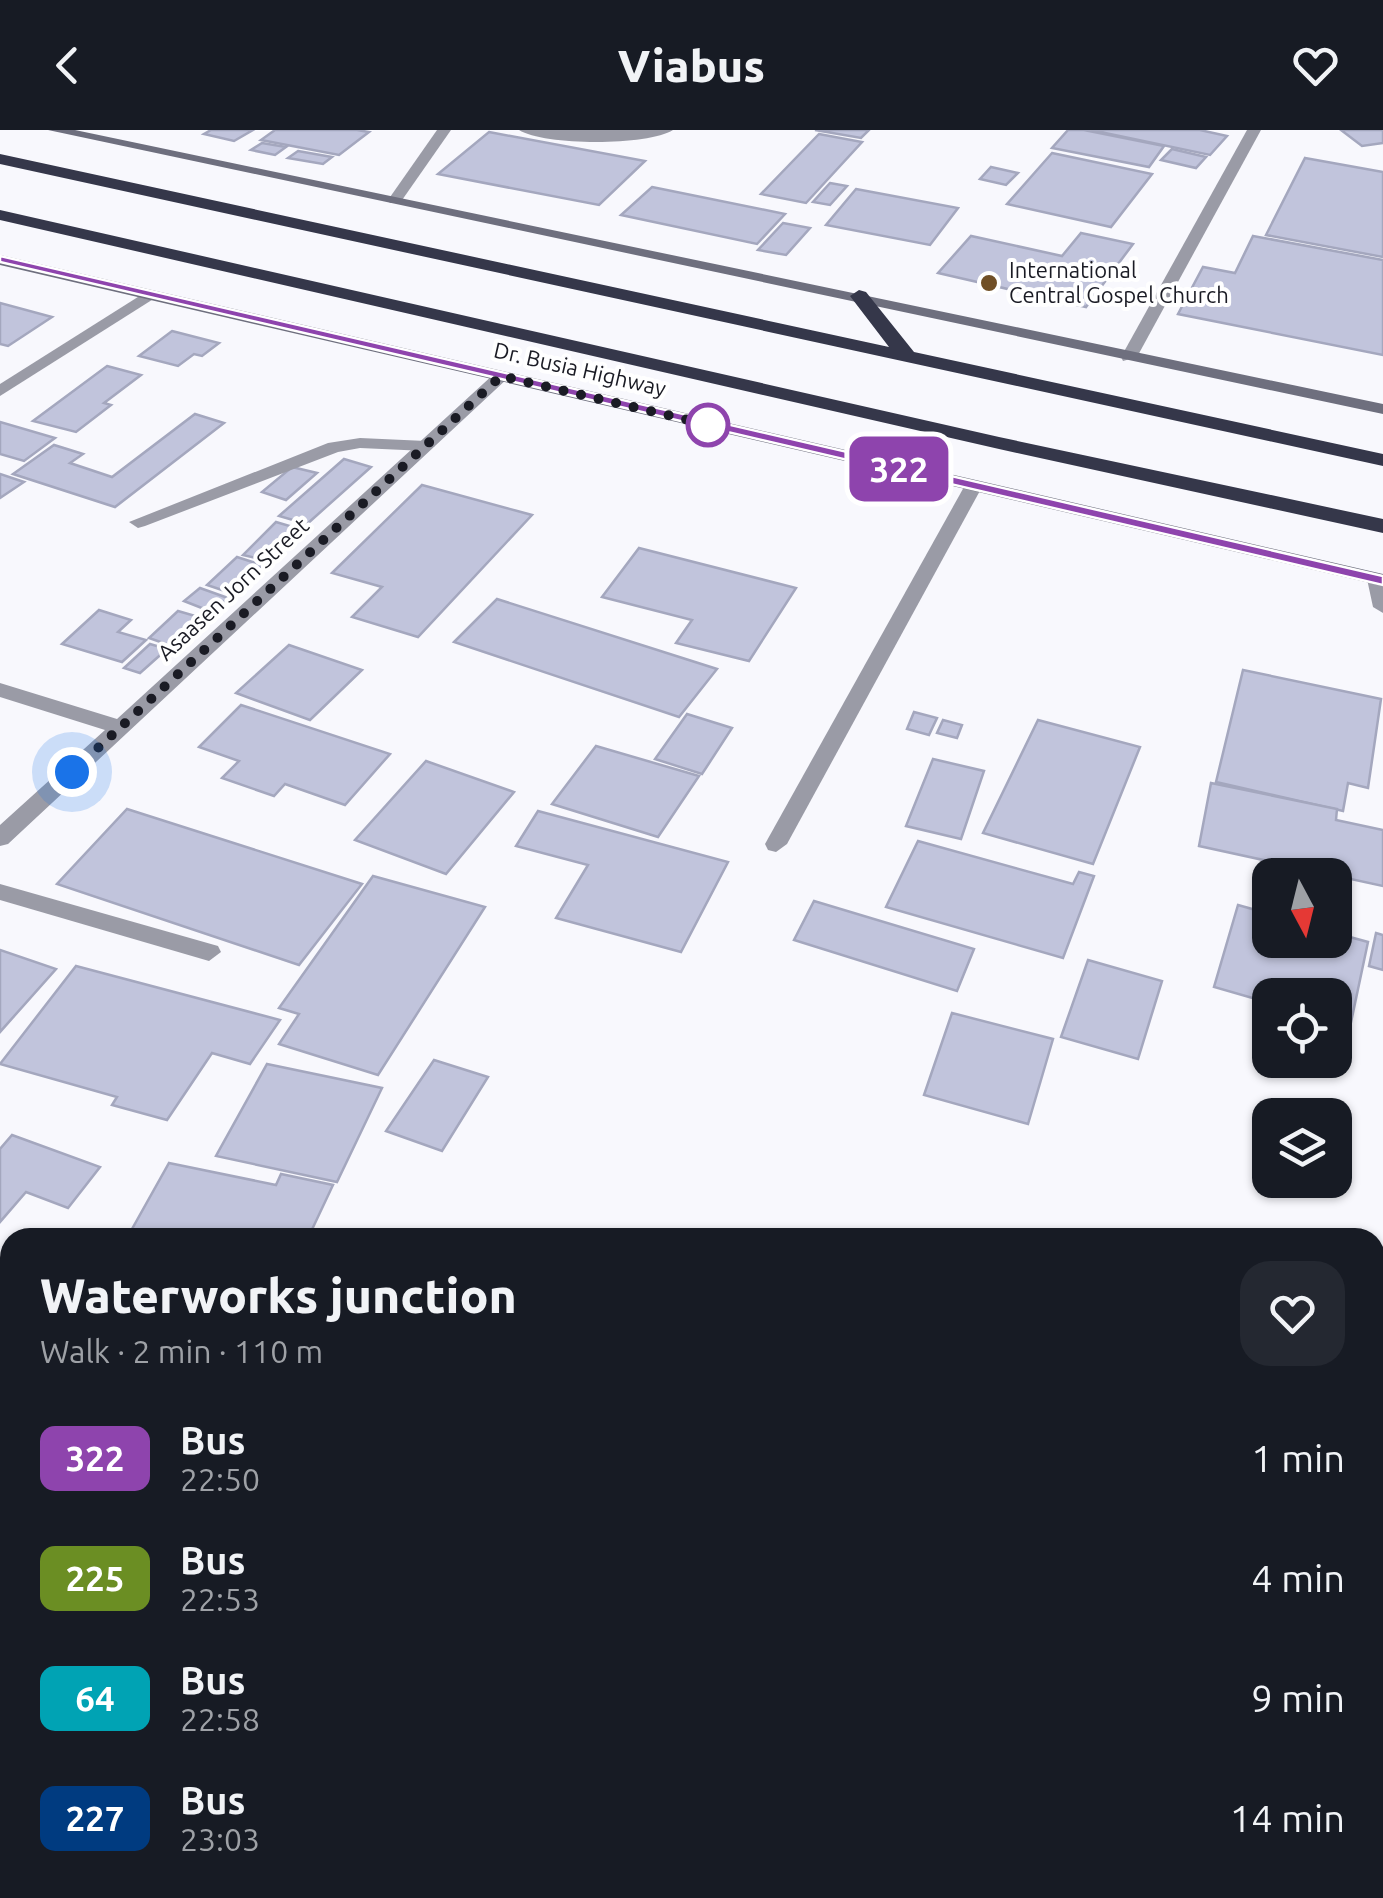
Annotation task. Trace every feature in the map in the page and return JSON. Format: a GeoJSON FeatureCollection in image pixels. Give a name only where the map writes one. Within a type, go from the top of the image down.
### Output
{"type":"FeatureCollection","features":[{"type":"Feature","properties":{"kind":"highway"},"geometry":{"type":"LineString","coordinates":[[0,159],[1383,460]]}},
{"type":"Feature","properties":{"kind":"highway","name":"Dr. Busia Highway"},"geometry":{"type":"LineString","coordinates":[[0,215],[1383,526]]}},
{"type":"Feature","properties":{"kind":"highway"},"geometry":{"type":"LineString","coordinates":[[859,296],[908,357]]}},
{"type":"Feature","properties":{"kind":"street"},"geometry":{"type":"LineString","coordinates":[[56,130],[1383,409]]}},
{"type":"Feature","properties":{"kind":"street"},"geometry":{"type":"LineString","coordinates":[[395,200],[444,130]]}},
{"type":"Feature","properties":{"kind":"street"},"geometry":{"type":"LineString","coordinates":[[526,130],[599,139],[666,130]]}},
{"type":"Feature","properties":{"kind":"street"},"geometry":{"type":"LineString","coordinates":[[1129,357],[1254,130]]}},
{"type":"Feature","properties":{"kind":"street","name":"Dr. Busia Highway"},"geometry":{"type":"LineString","coordinates":[[0,260],[1380,580]]}},
{"type":"Feature","properties":{"kind":"street"},"geometry":{"type":"LineString","coordinates":[[0,391],[149,294]]}},
{"type":"Feature","properties":{"kind":"street","name":"Asaasen Jorn Street"},"geometry":{"type":"LineString","coordinates":[[0,838],[501,376]]}},
{"type":"Feature","properties":{"kind":"street"},"geometry":{"type":"LineString","coordinates":[[138,522],[334,447],[360,443],[426,446]]}},
{"type":"Feature","properties":{"kind":"street"},"geometry":{"type":"LineString","coordinates":[[776,844],[973,487]]}},
{"type":"Feature","properties":{"kind":"street"},"geometry":{"type":"LineString","coordinates":[[1380,580],[1383,607]]}},
{"type":"Feature","properties":{"kind":"street"},"geometry":{"type":"LineString","coordinates":[[0,690],[120,727]]}},
{"type":"Feature","properties":{"kind":"street"},"geometry":{"type":"LineString","coordinates":[[0,892],[209,952]]}},
{"type":"Feature","properties":{"kind":"building"},"geometry":{"type":"Polygon","coordinates":[[[211,130],[253,130],[234,141],[204,134],[211,130]]]}},
{"type":"Feature","properties":{"kind":"building"},"geometry":{"type":"Polygon","coordinates":[[[275,130],[369,132],[339,155],[261,140],[275,130]]]}},
{"type":"Feature","properties":{"kind":"building"},"geometry":{"type":"Polygon","coordinates":[[[815,130],[869,130],[861,138],[815,130]]]}},
{"type":"Feature","properties":{"kind":"building"},"geometry":{"type":"Polygon","coordinates":[[[1068,130],[1164,146],[1149,167],[1052,148],[1068,130]]]}},
{"type":"Feature","properties":{"kind":"building"},"geometry":{"type":"Polygon","coordinates":[[[1091,130],[1200,130],[1227,136],[1210,155],[1091,130]]]}},
{"type":"Feature","properties":{"kind":"building"},"geometry":{"type":"Polygon","coordinates":[[[1341,130],[1383,130],[1383,143],[1362,146],[1341,130]]]}},
{"type":"Feature","properties":{"kind":"building"},"geometry":{"type":"Polygon","coordinates":[[[489,132],[645,161],[599,205],[438,174],[489,132]]]}},
{"type":"Feature","properties":{"kind":"building"},"geometry":{"type":"Polygon","coordinates":[[[819,134],[862,142],[806,203],[761,194],[819,134]]]}},
{"type":"Feature","properties":{"kind":"building"},"geometry":{"type":"Polygon","coordinates":[[[262,143],[286,147],[275,155],[251,150],[262,143]]]}},
{"type":"Feature","properties":{"kind":"building"},"geometry":{"type":"Polygon","coordinates":[[[1172,149],[1206,157],[1196,168],[1161,160],[1172,149]]]}},
{"type":"Feature","properties":{"kind":"building"},"geometry":{"type":"Polygon","coordinates":[[[298,151],[332,157],[323,164],[288,158],[298,151]]]}},
{"type":"Feature","properties":{"kind":"building"},"geometry":{"type":"Polygon","coordinates":[[[1052,153],[1152,174],[1111,227],[1007,204],[1052,153]]]}},
{"type":"Feature","properties":{"kind":"building"},"geometry":{"type":"Polygon","coordinates":[[[1305,158],[1383,172],[1383,257],[1266,235],[1305,158]]]}},
{"type":"Feature","properties":{"kind":"building"},"geometry":{"type":"Polygon","coordinates":[[[991,167],[1018,173],[1006,185],[980,179],[991,167]]]}},
{"type":"Feature","properties":{"kind":"building"},"geometry":{"type":"Polygon","coordinates":[[[830,183],[847,186],[830,205],[813,202],[830,183]]]}},
{"type":"Feature","properties":{"kind":"building"},"geometry":{"type":"Polygon","coordinates":[[[652,187],[785,214],[757,244],[621,215],[652,187]]]}},
{"type":"Feature","properties":{"kind":"building"},"geometry":{"type":"Polygon","coordinates":[[[856,189],[958,208],[930,245],[826,225],[856,189]]]}},
{"type":"Feature","properties":{"kind":"building"},"geometry":{"type":"Polygon","coordinates":[[[783,223],[810,228],[786,255],[758,250],[783,223]]]}},
{"type":"Feature","properties":{"kind":"building"},"geometry":{"type":"Polygon","coordinates":[[[1081,233],[1133,244],[1086,307],[938,273],[971,236],[1062,256],[1081,233]]]}},
{"type":"Feature","properties":{"kind":"building"},"geometry":{"type":"Polygon","coordinates":[[[1253,236],[1383,260],[1383,355],[1178,314],[1203,267],[1235,273],[1253,236]]]}},
{"type":"Feature","properties":{"kind":"building"},"geometry":{"type":"Polygon","coordinates":[[[0,303],[52,317],[8,346],[0,344],[0,303]]]}},
{"type":"Feature","properties":{"kind":"building"},"geometry":{"type":"Polygon","coordinates":[[[172,331],[219,343],[202,356],[194,354],[178,366],[139,356],[172,331]]]}},
{"type":"Feature","properties":{"kind":"building"},"geometry":{"type":"Polygon","coordinates":[[[107,366],[141,375],[104,403],[111,405],[76,432],[33,421],[107,366]]]}},
{"type":"Feature","properties":{"kind":"building"},"geometry":{"type":"Polygon","coordinates":[[[195,414],[224,423],[115,507],[13,474],[54,445],[83,454],[70,463],[112,477],[195,414]]]}},
{"type":"Feature","properties":{"kind":"building"},"geometry":{"type":"Polygon","coordinates":[[[0,422],[55,438],[24,461],[0,454],[0,422]]]}},
{"type":"Feature","properties":{"kind":"building"},"geometry":{"type":"Polygon","coordinates":[[[344,459],[371,467],[307,524],[279,516],[344,459]]]}},
{"type":"Feature","properties":{"kind":"building"},"geometry":{"type":"Polygon","coordinates":[[[292,467],[317,473],[286,500],[262,492],[292,467]]]}},
{"type":"Feature","properties":{"kind":"building"},"geometry":{"type":"Polygon","coordinates":[[[0,474],[24,482],[0,498],[0,474]]]}},
{"type":"Feature","properties":{"kind":"building"},"geometry":{"type":"Polygon","coordinates":[[[422,485],[532,515],[418,637],[352,617],[382,587],[332,573],[422,485]]]}},
{"type":"Feature","properties":{"kind":"building"},"geometry":{"type":"Polygon","coordinates":[[[276,522],[300,529],[269,561],[243,555],[276,522]]]}},
{"type":"Feature","properties":{"kind":"building"},"geometry":{"type":"Polygon","coordinates":[[[639,548],[796,588],[749,661],[676,643],[692,620],[602,597],[639,548]]]}},
{"type":"Feature","properties":{"kind":"building"},"geometry":{"type":"Polygon","coordinates":[[[237,557],[262,565],[231,593],[207,585],[237,557]]]}},
{"type":"Feature","properties":{"kind":"building"},"geometry":{"type":"Polygon","coordinates":[[[200,588],[228,598],[212,612],[184,601],[200,588]]]}},
{"type":"Feature","properties":{"kind":"building"},"geometry":{"type":"Polygon","coordinates":[[[497,599],[717,669],[679,717],[454,642],[497,599]]]}},
{"type":"Feature","properties":{"kind":"building"},"geometry":{"type":"Polygon","coordinates":[[[99,610],[131,620],[118,632],[146,640],[122,662],[62,644],[99,610]]]}},
{"type":"Feature","properties":{"kind":"building"},"geometry":{"type":"Polygon","coordinates":[[[178,611],[199,617],[169,645],[149,638],[178,611]]]}},
{"type":"Feature","properties":{"kind":"building"},"geometry":{"type":"Polygon","coordinates":[[[150,644],[167,649],[140,673],[124,668],[150,644]]]}},
{"type":"Feature","properties":{"kind":"building"},"geometry":{"type":"Polygon","coordinates":[[[289,645],[362,670],[310,720],[236,693],[289,645]]]}},
{"type":"Feature","properties":{"kind":"building"},"geometry":{"type":"Polygon","coordinates":[[[1243,670],[1381,699],[1368,788],[1348,783],[1343,811],[1216,782],[1243,670]]]}},
{"type":"Feature","properties":{"kind":"building"},"geometry":{"type":"Polygon","coordinates":[[[241,705],[390,754],[345,805],[285,784],[274,796],[222,778],[239,761],[199,747],[241,705]]]}},
{"type":"Feature","properties":{"kind":"building"},"geometry":{"type":"Polygon","coordinates":[[[914,712],[937,718],[929,735],[907,729],[914,712]]]}},
{"type":"Feature","properties":{"kind":"building"},"geometry":{"type":"Polygon","coordinates":[[[687,714],[732,728],[702,774],[655,759],[687,714]]]}},
{"type":"Feature","properties":{"kind":"building"},"geometry":{"type":"Polygon","coordinates":[[[943,720],[962,725],[957,738],[937,733],[943,720]]]}},
{"type":"Feature","properties":{"kind":"building"},"geometry":{"type":"Polygon","coordinates":[[[1038,720],[1140,747],[1093,864],[983,833],[1038,720]]]}},
{"type":"Feature","properties":{"kind":"building"},"geometry":{"type":"Polygon","coordinates":[[[596,746],[699,776],[658,837],[552,804],[596,746]]]}},
{"type":"Feature","properties":{"kind":"building"},"geometry":{"type":"Polygon","coordinates":[[[933,759],[984,771],[961,839],[906,826],[933,759]]]}},
{"type":"Feature","properties":{"kind":"building"},"geometry":{"type":"Polygon","coordinates":[[[426,761],[514,792],[446,874],[355,840],[426,761]]]}},
{"type":"Feature","properties":{"kind":"building"},"geometry":{"type":"Polygon","coordinates":[[[1211,783],[1337,809],[1336,820],[1383,830],[1383,886],[1352,879],[1352,858],[1254,858],[1199,846],[1211,783]]]}},
{"type":"Feature","properties":{"kind":"building"},"geometry":{"type":"Polygon","coordinates":[[[127,809],[362,884],[299,965],[57,884],[127,809]]]}},
{"type":"Feature","properties":{"kind":"building"},"geometry":{"type":"Polygon","coordinates":[[[538,811],[728,862],[681,952],[556,918],[588,865],[516,846],[538,811]]]}},
{"type":"Feature","properties":{"kind":"building"},"geometry":{"type":"Polygon","coordinates":[[[918,841],[1073,884],[1079,872],[1094,876],[1063,958],[886,907],[918,841]]]}},
{"type":"Feature","properties":{"kind":"building"},"geometry":{"type":"Polygon","coordinates":[[[373,876],[485,907],[378,1075],[279,1044],[299,1014],[279,1008],[373,876]]]}},
{"type":"Feature","properties":{"kind":"building"},"geometry":{"type":"Polygon","coordinates":[[[814,901],[974,949],[957,991],[794,940],[814,901]]]}},
{"type":"Feature","properties":{"kind":"building"},"geometry":{"type":"Polygon","coordinates":[[[1238,905],[1252,909],[1252,958],[1352,958],[1352,938],[1368,942],[1352,1018],[1352,978],[1252,978],[1252,998],[1214,987],[1238,905]]]}},
{"type":"Feature","properties":{"kind":"building"},"geometry":{"type":"Polygon","coordinates":[[[1376,933],[1383,935],[1383,970],[1369,966],[1376,933]]]}},
{"type":"Feature","properties":{"kind":"building"},"geometry":{"type":"Polygon","coordinates":[[[0,950],[56,969],[0,1032],[0,950]]]}},
{"type":"Feature","properties":{"kind":"building"},"geometry":{"type":"Polygon","coordinates":[[[1088,960],[1162,981],[1138,1059],[1061,1037],[1088,960]]]}},
{"type":"Feature","properties":{"kind":"building"},"geometry":{"type":"Polygon","coordinates":[[[76,966],[280,1020],[250,1064],[212,1053],[167,1120],[112,1105],[117,1097],[0,1064],[76,966]]]}},
{"type":"Feature","properties":{"kind":"building"},"geometry":{"type":"Polygon","coordinates":[[[952,1013],[1053,1039],[1028,1124],[924,1095],[952,1013]]]}},
{"type":"Feature","properties":{"kind":"building"},"geometry":{"type":"Polygon","coordinates":[[[434,1060],[488,1077],[442,1151],[386,1131],[434,1060]]]}},
{"type":"Feature","properties":{"kind":"building"},"geometry":{"type":"Polygon","coordinates":[[[267,1064],[382,1088],[337,1182],[216,1156],[267,1064]]]}},
{"type":"Feature","properties":{"kind":"building"},"geometry":{"type":"Polygon","coordinates":[[[12,1135],[100,1167],[68,1208],[26,1192],[0,1222],[0,1149],[12,1135]]]}},
{"type":"Feature","properties":{"kind":"building"},"geometry":{"type":"Polygon","coordinates":[[[169,1163],[276,1185],[281,1174],[333,1185],[313,1228],[133,1228],[169,1163]]]}},
{"type":"Feature","properties":{"kind":"bus line","name":"322"},"geometry":{"type":"LineString","coordinates":[[0,260],[1383,580]]}},
{"type":"Feature","properties":{"kind":"place","name":"International Central Gospel Church"},"geometry":{"type":"Point","coordinates":[989,283]}},
{"type":"Feature","properties":{"kind":"route"},"geometry":{"type":"LineString","coordinates":[[72,772],[501,376],[727,429],[708,425]]}}]}
